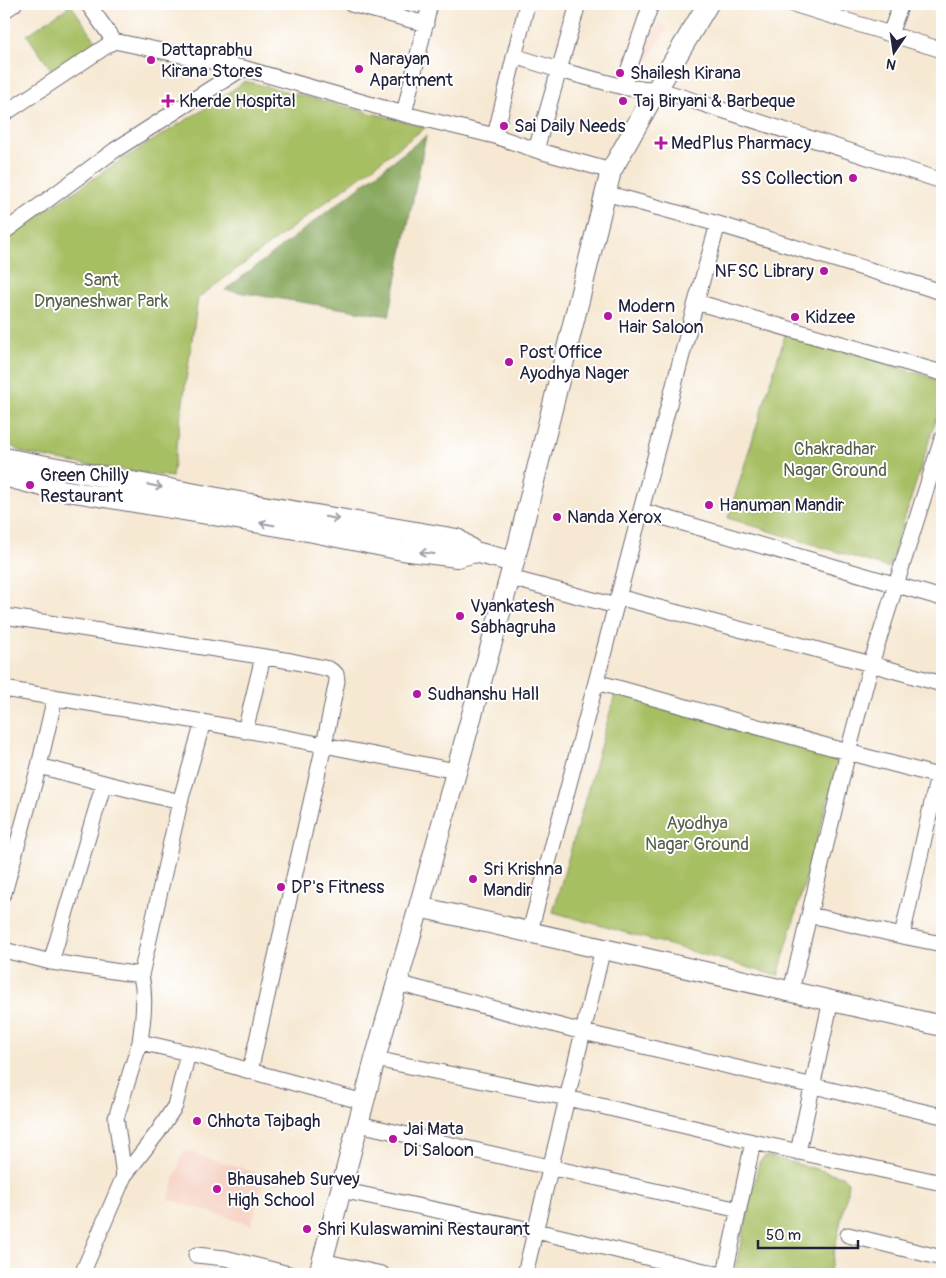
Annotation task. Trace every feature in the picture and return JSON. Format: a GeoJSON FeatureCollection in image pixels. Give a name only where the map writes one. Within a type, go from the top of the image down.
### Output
{"type":"FeatureCollection","features":[{"type":"Feature","properties":{"kind":"main road"},"geometry":{"type":"LineString","coordinates":[[321,1268],[375,1059],[419,907],[511,570],[611,171],[708,4]]}},
{"type":"Feature","properties":{"kind":"main road"},"geometry":{"type":"LineString","coordinates":[[4,458],[197,503]]}},
{"type":"Feature","properties":{"kind":"main road"},"geometry":{"type":"LineString","coordinates":[[4,476],[50,488],[197,503],[457,539],[475,552],[511,570]]}},
{"type":"Feature","properties":{"kind":"main road"},"geometry":{"type":"LineString","coordinates":[[419,907],[942,1026]]}},
{"type":"Feature","properties":{"kind":"street"},"geometry":{"type":"LineString","coordinates":[[4,11],[14,4]]}},
{"type":"Feature","properties":{"kind":"street"},"geometry":{"type":"LineString","coordinates":[[88,4],[114,41],[243,68],[404,114],[495,136],[536,150],[611,171]]}},
{"type":"Feature","properties":{"kind":"street"},"geometry":{"type":"LineString","coordinates":[[351,4],[426,24]]}},
{"type":"Feature","properties":{"kind":"street"},"geometry":{"type":"LineString","coordinates":[[404,114],[430,4]]}},
{"type":"Feature","properties":{"kind":"street"},"geometry":{"type":"LineString","coordinates":[[495,136],[527,4]]}},
{"type":"Feature","properties":{"kind":"street"},"geometry":{"type":"LineString","coordinates":[[536,150],[578,4]]}},
{"type":"Feature","properties":{"kind":"street"},"geometry":{"type":"LineString","coordinates":[[623,86],[652,4]]}},
{"type":"Feature","properties":{"kind":"street"},"geometry":{"type":"LineString","coordinates":[[793,4],[816,7],[890,34],[942,50]]}},
{"type":"Feature","properties":{"kind":"street"},"geometry":{"type":"LineString","coordinates":[[890,34],[900,4]]}},
{"type":"Feature","properties":{"kind":"street"},"geometry":{"type":"LineString","coordinates":[[4,114],[114,41]]}},
{"type":"Feature","properties":{"kind":"street"},"geometry":{"type":"LineString","coordinates":[[514,56],[559,70],[623,86],[657,89],[942,181]]}},
{"type":"Feature","properties":{"kind":"street"},"geometry":{"type":"LineString","coordinates":[[4,232],[115,150],[243,68]]}},
{"type":"Feature","properties":{"kind":"street"},"geometry":{"type":"LineString","coordinates":[[605,193],[718,224],[942,292]]}},
{"type":"Feature","properties":{"kind":"street"},"geometry":{"type":"LineString","coordinates":[[530,931],[718,224]]}},
{"type":"Feature","properties":{"kind":"street"},"geometry":{"type":"LineString","coordinates":[[696,302],[942,373]]}},
{"type":"Feature","properties":{"kind":"street"},"geometry":{"type":"LineString","coordinates":[[791,991],[871,664],[942,439]]}},
{"type":"Feature","properties":{"kind":"street"},"geometry":{"type":"LineString","coordinates":[[642,511],[942,598]]}},
{"type":"Feature","properties":{"kind":"street"},"geometry":{"type":"LineString","coordinates":[[511,570],[518,580],[617,601],[871,664],[942,684]]}},
{"type":"Feature","properties":{"kind":"street"},"geometry":{"type":"LineString","coordinates":[[4,616],[263,657],[329,669],[336,674],[337,681],[324,745],[250,1071]]}},
{"type":"Feature","properties":{"kind":"street"},"geometry":{"type":"LineString","coordinates":[[245,731],[263,657]]}},
{"type":"Feature","properties":{"kind":"street"},"geometry":{"type":"LineString","coordinates":[[596,682],[940,777],[902,936]]}},
{"type":"Feature","properties":{"kind":"street"},"geometry":{"type":"LineString","coordinates":[[4,689],[203,722],[456,771]]}},
{"type":"Feature","properties":{"kind":"street"},"geometry":{"type":"LineString","coordinates":[[4,893],[39,766],[55,697]]}},
{"type":"Feature","properties":{"kind":"street"},"geometry":{"type":"LineString","coordinates":[[124,1176],[116,1118],[140,1042],[144,1013],[144,988],[141,975],[180,802],[203,722]]}},
{"type":"Feature","properties":{"kind":"street"},"geometry":{"type":"LineString","coordinates":[[39,766],[180,802]]}},
{"type":"Feature","properties":{"kind":"street"},"geometry":{"type":"LineString","coordinates":[[51,962],[104,783]]}},
{"type":"Feature","properties":{"kind":"street"},"geometry":{"type":"LineString","coordinates":[[810,915],[942,944]]}},
{"type":"Feature","properties":{"kind":"street"},"geometry":{"type":"LineString","coordinates":[[525,1274],[603,948]]}},
{"type":"Feature","properties":{"kind":"street"},"geometry":{"type":"LineString","coordinates":[[4,950],[51,962],[141,975]]}},
{"type":"Feature","properties":{"kind":"street"},"geometry":{"type":"LineString","coordinates":[[397,983],[583,1032],[942,1116]]}},
{"type":"Feature","properties":{"kind":"street"},"geometry":{"type":"LineString","coordinates":[[798,1152],[831,1000]]}},
{"type":"Feature","properties":{"kind":"street"},"geometry":{"type":"LineString","coordinates":[[140,1042],[188,1053],[364,1102]]}},
{"type":"Feature","properties":{"kind":"street"},"geometry":{"type":"LineString","coordinates":[[82,1274],[124,1176],[158,1132],[175,1106],[188,1053]]}},
{"type":"Feature","properties":{"kind":"street"},"geometry":{"type":"LineString","coordinates":[[375,1059],[567,1098],[753,1142],[942,1183]]}},
{"type":"Feature","properties":{"kind":"street"},"geometry":{"type":"LineString","coordinates":[[359,1124],[738,1210]]}},
{"type":"Feature","properties":{"kind":"street"},"geometry":{"type":"LineString","coordinates":[[725,1274],[753,1142]]}},
{"type":"Feature","properties":{"kind":"street"},"geometry":{"type":"LineString","coordinates":[[341,1190],[536,1231],[717,1274]]}},
{"type":"Feature","properties":{"kind":"street"},"geometry":{"type":"LineString","coordinates":[[848,1235],[942,1258]]}},
{"type":"Feature","properties":{"kind":"street"},"geometry":{"type":"LineString","coordinates":[[196,1255],[225,1258],[289,1274]]}},
{"type":"Feature","properties":{"kind":"street"},"geometry":{"type":"LineString","coordinates":[[321,1268],[382,1274]]}},
{"type":"Feature","properties":{"kind":"shaded area"},"geometry":{"type":"Polygon","coordinates":[[[660,23],[668,29],[644,65],[633,62],[660,23]]]}},
{"type":"Feature","properties":{"kind":"shaded area","name":"Bhausaheb Survey High School"},"geometry":{"type":"Polygon","coordinates":[[[184,1150],[266,1176],[251,1225],[168,1199],[184,1150]]]}},
{"type":"Feature","properties":{"kind":"green space"},"geometry":{"type":"Polygon","coordinates":[[[71,5],[98,44],[54,74],[27,35],[71,5]]]}},
{"type":"Feature","properties":{"kind":"green space","name":"Sant Dnyaneshwar Park"},"geometry":{"type":"Polygon","coordinates":[[[245,81],[426,127],[198,298],[172,477],[69,462],[24,453],[4,442],[4,239],[118,162],[217,101],[245,81]]]}},
{"type":"Feature","properties":{"kind":"green space"},"geometry":{"type":"Polygon","coordinates":[[[426,136],[389,316],[225,290],[426,136]]]}},
{"type":"Feature","properties":{"kind":"green space","name":"Chakradhar Nagar Ground"},"geometry":{"type":"Polygon","coordinates":[[[786,332],[942,381],[942,400],[889,568],[728,518],[786,332]]]}},
{"type":"Feature","properties":{"kind":"green space","name":"Ayodhya Nagar Ground"},"geometry":{"type":"Polygon","coordinates":[[[616,691],[841,755],[778,976],[553,912],[616,691]]]}},
{"type":"Feature","properties":{"kind":"green space"},"geometry":{"type":"Polygon","coordinates":[[[768,1156],[842,1176],[848,1182],[829,1274],[734,1274],[759,1162],[768,1156]]]}},
{"type":"Feature","properties":{"kind":"place","name":"Dattaprabhu Kirana Stores"},"geometry":{"type":"Point","coordinates":[151,60]}},
{"type":"Feature","properties":{"kind":"place","name":"Narayan Apartment"},"geometry":{"type":"Point","coordinates":[359,69]}},
{"type":"Feature","properties":{"kind":"place","name":"Shailesh Kirana"},"geometry":{"type":"Point","coordinates":[620,73]}},
{"type":"Feature","properties":{"kind":"place","name":"Kherde Hospital"},"geometry":{"type":"Point","coordinates":[168,101]}},
{"type":"Feature","properties":{"kind":"place","name":"Taj Biryani & Barbeque"},"geometry":{"type":"Point","coordinates":[623,101]}},
{"type":"Feature","properties":{"kind":"place","name":"Sai Daily Needs"},"geometry":{"type":"Point","coordinates":[504,126]}},
{"type":"Feature","properties":{"kind":"place","name":"MedPlus Pharmacy"},"geometry":{"type":"Point","coordinates":[661,143]}},
{"type":"Feature","properties":{"kind":"place","name":"SS Collection"},"geometry":{"type":"Point","coordinates":[853,178]}},
{"type":"Feature","properties":{"kind":"place","name":"NFSC Library"},"geometry":{"type":"Point","coordinates":[824,271]}},
{"type":"Feature","properties":{"kind":"place","name":"Modern Hair Saloon"},"geometry":{"type":"Point","coordinates":[608,316]}},
{"type":"Feature","properties":{"kind":"place","name":"Kidzee"},"geometry":{"type":"Point","coordinates":[795,317]}},
{"type":"Feature","properties":{"kind":"place","name":"Post Office Ayodhya Nager"},"geometry":{"type":"Point","coordinates":[509,362]}},
{"type":"Feature","properties":{"kind":"place","name":"Green Chilly Restaurant"},"geometry":{"type":"Point","coordinates":[30,485]}},
{"type":"Feature","properties":{"kind":"place","name":"Hanuman Mandir"},"geometry":{"type":"Point","coordinates":[709,505]}},
{"type":"Feature","properties":{"kind":"place","name":"Nanda Xerox"},"geometry":{"type":"Point","coordinates":[557,517]}},
{"type":"Feature","properties":{"kind":"place","name":"Vyankatesh Sabhagruha"},"geometry":{"type":"Point","coordinates":[460,616]}},
{"type":"Feature","properties":{"kind":"place","name":"Sudhanshu Hall"},"geometry":{"type":"Point","coordinates":[417,694]}},
{"type":"Feature","properties":{"kind":"place","name":"Sri Krishna Mandir"},"geometry":{"type":"Point","coordinates":[473,879]}},
{"type":"Feature","properties":{"kind":"place","name":"DP's Fitness"},"geometry":{"type":"Point","coordinates":[281,887]}},
{"type":"Feature","properties":{"kind":"place","name":"Chhota Tajbagh"},"geometry":{"type":"Point","coordinates":[197,1121]}},
{"type":"Feature","properties":{"kind":"place","name":"Jai Mata Di Saloon"},"geometry":{"type":"Point","coordinates":[393,1139]}},
{"type":"Feature","properties":{"kind":"place","name":"Bhausaheb Survey High School"},"geometry":{"type":"Point","coordinates":[217,1189]}},
{"type":"Feature","properties":{"kind":"place","name":"Shri Kulaswamini Restaurant"},"geometry":{"type":"Point","coordinates":[307,1229]}}]}
